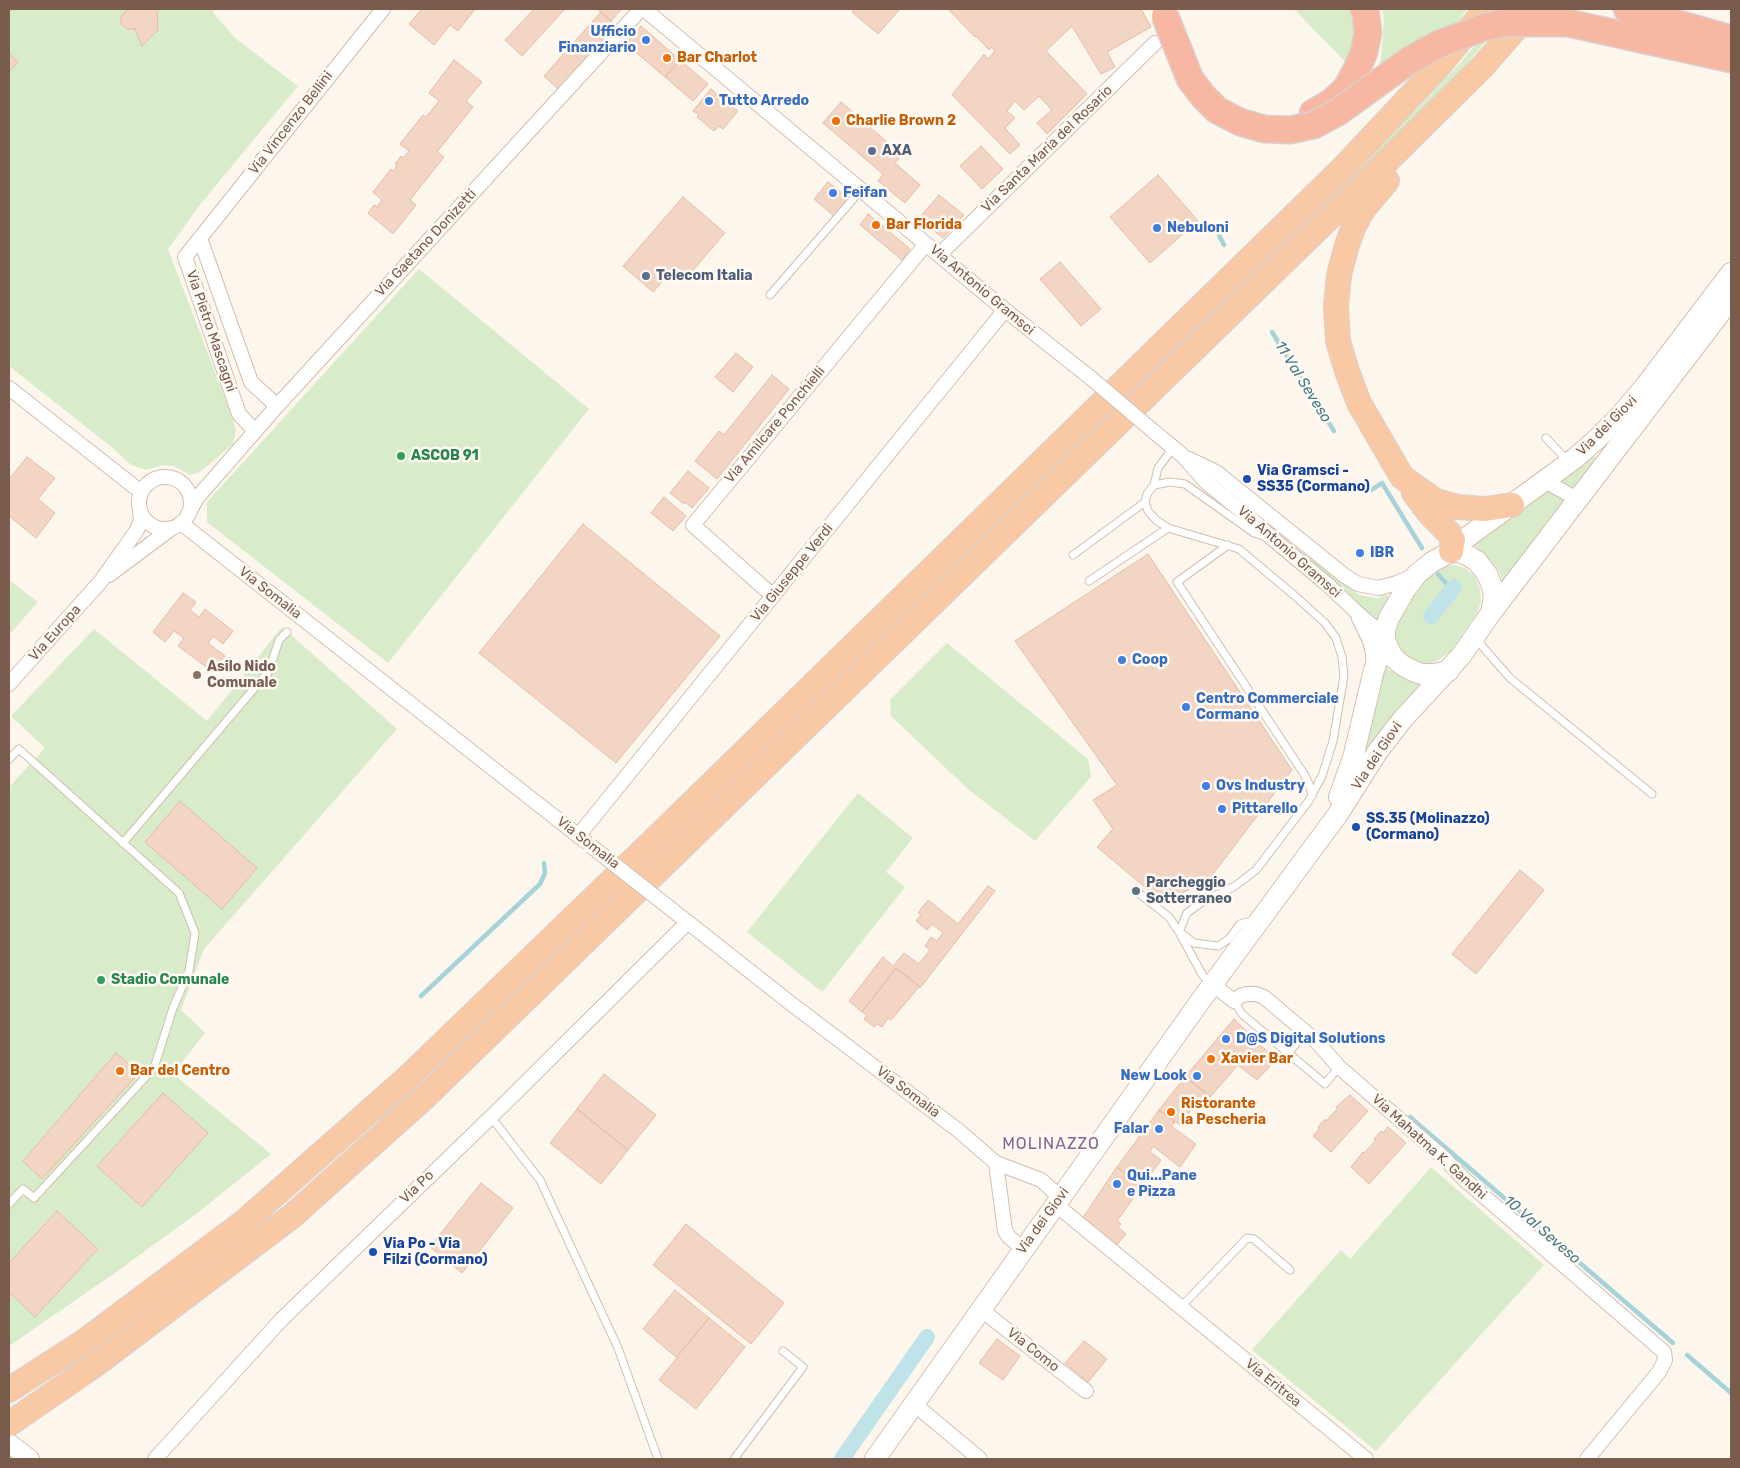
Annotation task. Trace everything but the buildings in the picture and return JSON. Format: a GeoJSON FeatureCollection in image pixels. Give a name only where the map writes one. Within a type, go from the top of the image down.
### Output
{"type":"FeatureCollection","features":[{"type":"Feature","properties":{"kind":"highway"},"geometry":{"type":"LineString","coordinates":[[1163,12],[1202,74],[1225,102],[1244,112],[1267,119],[1290,119],[1311,113],[1332,102],[1346,89],[1357,69],[1366,43],[1368,33],[1364,9]]}},
{"type":"Feature","properties":{"kind":"highway"},"geometry":{"type":"LineString","coordinates":[[9,1390],[85,1341],[244,1222],[406,1079],[675,820],[1345,166],[1433,72],[1486,9]]}},
{"type":"Feature","properties":{"kind":"highway"},"geometry":{"type":"LineString","coordinates":[[11,1424],[96,1364],[291,1217],[426,1096],[1134,410],[1462,87],[1534,9]]}},
{"type":"Feature","properties":{"kind":"highway"},"geometry":{"type":"LineString","coordinates":[[1627,9],[1731,39]]}},
{"type":"Feature","properties":{"kind":"highway"},"geometry":{"type":"LineString","coordinates":[[1163,12],[1190,79],[1203,96],[1217,110],[1240,122],[1264,129],[1290,130],[1314,125],[1338,112],[1410,60],[1439,44],[1485,27],[1502,23],[1568,23],[1731,59]]}},
{"type":"Feature","properties":{"kind":"highway"},"geometry":{"type":"LineString","coordinates":[[1452,551],[1453,540],[1450,534],[1430,514],[1402,477],[1359,404],[1338,341],[1336,306],[1339,275],[1346,245],[1364,208],[1378,190],[1430,134],[1462,87]]}},
{"type":"Feature","properties":{"kind":"highway"},"geometry":{"type":"LineString","coordinates":[[1402,477],[1436,502],[1458,507],[1485,509],[1512,505]]}},
{"type":"Feature","properties":{"kind":"main road","name":"Via dei Giovi"},"geometry":{"type":"LineString","coordinates":[[1452,551],[1466,538],[1597,439],[1620,416],[1646,385],[1731,273]]}},
{"type":"Feature","properties":{"kind":"main road","name":"Via dei Giovi"},"geometry":{"type":"LineString","coordinates":[[1491,613],[1731,299]]}},
{"type":"Feature","properties":{"kind":"main road"},"geometry":{"type":"LineString","coordinates":[[1452,551],[1467,555],[1478,561],[1487,574],[1494,598],[1491,613],[1449,671],[1422,674],[1402,665],[1388,650],[1385,637],[1388,618],[1417,574],[1432,562],[1452,551]]}},
{"type":"Feature","properties":{"kind":"main road","name":"Via dei Giovi"},"geometry":{"type":"LineString","coordinates":[[1314,848],[1345,783],[1353,758],[1374,670],[1385,637]]}},
{"type":"Feature","properties":{"kind":"main road","name":"Via dei Giovi"},"geometry":{"type":"LineString","coordinates":[[875,1459],[1212,984],[1314,848],[1378,752],[1402,720],[1449,671]]}},
{"type":"Feature","properties":{"kind":"street","name":"Via Vincenzo Bellini"},"geometry":{"type":"LineString","coordinates":[[200,238],[383,9]]}},
{"type":"Feature","properties":{"kind":"street","name":"Via Antonio Gramsci"},"geometry":{"type":"LineString","coordinates":[[643,9],[1005,310],[1092,379],[1177,451],[1207,483],[1328,585],[1385,637]]}},
{"type":"Feature","properties":{"kind":"street","name":"Via Gaetano Donizetti"},"geometry":{"type":"LineString","coordinates":[[181,522],[213,478],[254,431],[643,9]]}},
{"type":"Feature","properties":{"kind":"street","name":"Via Santa Maria del Rosario"},"geometry":{"type":"LineString","coordinates":[[939,255],[1155,43]]}},
{"type":"Feature","properties":{"kind":"street","name":"Via Pietro Mascagni"},"geometry":{"type":"LineString","coordinates":[[200,238],[251,382],[277,406]]}},
{"type":"Feature","properties":{"kind":"street","name":"Via Pietro Mascagni"},"geometry":{"type":"LineString","coordinates":[[200,238],[185,257],[239,414],[254,431]]}},
{"type":"Feature","properties":{"kind":"street","name":"Via Amilcare Ponchielli"},"geometry":{"type":"LineString","coordinates":[[772,596],[693,525],[926,244]]}},
{"type":"Feature","properties":{"kind":"street","name":"Via Giuseppe Verdi"},"geometry":{"type":"LineString","coordinates":[[578,836],[1005,310]]}},
{"type":"Feature","properties":{"kind":"street"},"geometry":{"type":"LineString","coordinates":[[9,388],[141,492]]}},
{"type":"Feature","properties":{"kind":"street","name":"Via Antonio Gramsci"},"geometry":{"type":"LineString","coordinates":[[1177,451],[1216,472],[1345,576],[1358,584],[1379,588],[1398,583],[1417,574]]}},
{"type":"Feature","properties":{"kind":"street"},"geometry":{"type":"LineString","coordinates":[[177,480],[183,484],[189,493],[191,504],[181,522],[162,529],[154,527],[146,522],[140,511],[138,501],[147,483],[156,478],[164,477],[197,484],[213,478]]}},
{"type":"Feature","properties":{"kind":"street"},"geometry":{"type":"LineString","coordinates":[[1545,480],[1579,500]]}},
{"type":"Feature","properties":{"kind":"street","name":"Via Europa"},"geometry":{"type":"LineString","coordinates":[[9,684],[101,581],[137,530],[141,520],[140,511]]}},
{"type":"Feature","properties":{"kind":"street","name":"Via Europa"},"geometry":{"type":"LineString","coordinates":[[101,581],[181,522]]}},
{"type":"Feature","properties":{"kind":"street","name":"Via Somalia"},"geometry":{"type":"LineString","coordinates":[[181,522],[578,836],[959,1131],[996,1163],[1041,1180],[1058,1201]]}},
{"type":"Feature","properties":{"kind":"street","name":"Via Antonio Gramsci"},"geometry":{"type":"LineString","coordinates":[[1353,609],[1370,641],[1374,670]]}},
{"type":"Feature","properties":{"kind":"street","name":"Via Po"},"geometry":{"type":"LineString","coordinates":[[155,1459],[281,1320],[491,1117],[688,922]]}},
{"type":"Feature","properties":{"kind":"street"},"geometry":{"type":"LineString","coordinates":[[1212,984],[1234,1001]]}},
{"type":"Feature","properties":{"kind":"street","name":"Via Mahatma K. Gandhi"},"geometry":{"type":"LineString","coordinates":[[1234,1001],[1242,995],[1248,994],[1264,997],[1306,1033],[1339,1067],[1444,1158],[1464,1179],[1664,1352],[1664,1365],[1659,1372],[1587,1459]]}},
{"type":"Feature","properties":{"kind":"street"},"geometry":{"type":"LineString","coordinates":[[996,1163],[1005,1231],[1023,1249]]}},
{"type":"Feature","properties":{"kind":"street","name":"Via Eritrea"},"geometry":{"type":"LineString","coordinates":[[1058,1201],[1181,1307],[1366,1459]]}},
{"type":"Feature","properties":{"kind":"street","name":"Via Como"},"geometry":{"type":"LineString","coordinates":[[980,1310],[1086,1391]]}},
{"type":"Feature","properties":{"kind":"street"},"geometry":{"type":"LineString","coordinates":[[914,1404],[980,1459]]}},
{"type":"Feature","properties":{"kind":"lane"},"geometry":{"type":"LineString","coordinates":[[770,295],[861,190]]}},
{"type":"Feature","properties":{"kind":"lane"},"geometry":{"type":"LineString","coordinates":[[1546,438],[1569,462]]}},
{"type":"Feature","properties":{"kind":"lane"},"geometry":{"type":"LineString","coordinates":[[1177,451],[1158,468],[1154,486],[1147,494],[1148,511],[1156,520],[1168,528],[1239,549],[1295,596],[1325,623],[1336,638],[1342,657],[1344,676],[1333,741],[1322,776],[1312,796],[1256,870],[1234,886],[1202,902],[1187,913],[1179,932]]}},
{"type":"Feature","properties":{"kind":"lane"},"geometry":{"type":"LineString","coordinates":[[1154,486],[1170,482],[1185,484],[1254,533],[1273,539]]}},
{"type":"Feature","properties":{"kind":"lane"},"geometry":{"type":"LineString","coordinates":[[1072,555],[1146,502]]}},
{"type":"Feature","properties":{"kind":"lane"},"geometry":{"type":"LineString","coordinates":[[1089,581],[1168,528]]}},
{"type":"Feature","properties":{"kind":"lane"},"geometry":{"type":"LineString","coordinates":[[1228,545],[1177,582],[1304,774],[1312,796]]}},
{"type":"Feature","properties":{"kind":"lane"},"geometry":{"type":"LineString","coordinates":[[123,843],[269,671],[280,640],[287,632]]}},
{"type":"Feature","properties":{"kind":"lane"},"geometry":{"type":"LineString","coordinates":[[1477,634],[1482,646],[1510,678],[1652,794]]}},
{"type":"Feature","properties":{"kind":"lane"},"geometry":{"type":"LineString","coordinates":[[9,759],[19,749],[179,893],[195,934],[189,971],[173,1008],[154,1068],[34,1198],[23,1189],[9,1204]]}},
{"type":"Feature","properties":{"kind":"lane"},"geometry":{"type":"LineString","coordinates":[[1136,890],[1169,917],[1204,976],[1212,984]]}},
{"type":"Feature","properties":{"kind":"lane"},"geometry":{"type":"LineString","coordinates":[[1179,932],[1194,943],[1218,946],[1229,940],[1240,924],[1262,918]]}},
{"type":"Feature","properties":{"kind":"lane"},"geometry":{"type":"LineString","coordinates":[[1234,1001],[1242,1014],[1325,1084],[1339,1067]]}},
{"type":"Feature","properties":{"kind":"lane"},"geometry":{"type":"LineString","coordinates":[[1288,1053],[1306,1033]]}},
{"type":"Feature","properties":{"kind":"lane"},"geometry":{"type":"LineString","coordinates":[[491,1117],[540,1180],[618,1348],[658,1459]]}},
{"type":"Feature","properties":{"kind":"lane"},"geometry":{"type":"LineString","coordinates":[[1181,1307],[1247,1238],[1254,1238],[1290,1270]]}},
{"type":"Feature","properties":{"kind":"lane"},"geometry":{"type":"LineString","coordinates":[[734,1459],[802,1366],[783,1352]]}},
{"type":"Feature","properties":{"kind":"green space"},"geometry":{"type":"Polygon","coordinates":[[[9,9],[213,9],[214,14],[235,38],[298,86],[199,206],[168,249],[236,431],[233,444],[200,472],[190,475],[174,466],[163,465],[147,470],[131,465],[114,449],[9,366],[9,9]]]}},
{"type":"Feature","properties":{"kind":"green space"},"geometry":{"type":"Polygon","coordinates":[[[1294,9],[1364,9],[1356,73],[1294,9]]]}},
{"type":"Feature","properties":{"kind":"green space"},"geometry":{"type":"Polygon","coordinates":[[[1382,9],[1467,9],[1452,31],[1372,79],[1381,59],[1384,20],[1382,9]]]}},
{"type":"Feature","properties":{"kind":"green space"},"geometry":{"type":"Polygon","coordinates":[[[1505,9],[1513,9],[1448,86],[1290,245],[1286,240],[1419,107],[1462,61],[1505,9]]]}},
{"type":"Feature","properties":{"kind":"green space","name":"ASCOB 91"},"geometry":{"type":"Polygon","coordinates":[[[419,269],[589,409],[388,663],[207,522],[207,502],[419,269]]]}},
{"type":"Feature","properties":{"kind":"green space"},"geometry":{"type":"Polygon","coordinates":[[[1593,456],[1599,461],[1504,585],[1499,571],[1474,545],[1593,456]]]}},
{"type":"Feature","properties":{"kind":"green space"},"geometry":{"type":"Polygon","coordinates":[[[1305,552],[1359,595],[1376,598],[1387,595],[1389,599],[1377,619],[1373,619],[1341,587],[1303,556],[1305,552]]]}},
{"type":"Feature","properties":{"kind":"green space"},"geometry":{"type":"Polygon","coordinates":[[[1456,565],[1467,569],[1475,577],[1480,589],[1481,602],[1477,613],[1451,651],[1437,661],[1425,664],[1415,662],[1402,653],[1396,644],[1394,634],[1401,615],[1424,581],[1436,571],[1446,566],[1456,565]]]}},
{"type":"Feature","properties":{"kind":"green space"},"geometry":{"type":"Polygon","coordinates":[[[9,580],[38,602],[9,635],[9,580]]]}},
{"type":"Feature","properties":{"kind":"green space","name":"Stadio Comunale"},"geometry":{"type":"Polygon","coordinates":[[[282,627],[397,729],[204,949],[181,1010],[205,1033],[173,1074],[271,1154],[196,1214],[9,1346],[9,787],[45,748],[11,716],[94,629],[207,721],[282,627]]]}},
{"type":"Feature","properties":{"kind":"green space"},"geometry":{"type":"Polygon","coordinates":[[[947,643],[1088,759],[1091,777],[1035,841],[969,790],[891,716],[890,700],[947,643]]]}},
{"type":"Feature","properties":{"kind":"green space"},"geometry":{"type":"Polygon","coordinates":[[[1384,661],[1390,670],[1424,686],[1372,747],[1366,747],[1365,740],[1384,661]]]}},
{"type":"Feature","properties":{"kind":"green space"},"geometry":{"type":"Polygon","coordinates":[[[858,793],[913,838],[886,872],[905,887],[822,992],[747,932],[858,793]]]}},
{"type":"Feature","properties":{"kind":"green space"},"geometry":{"type":"Polygon","coordinates":[[[1431,1167],[1544,1265],[1376,1451],[1252,1350],[1341,1250],[1350,1259],[1431,1167]]]}},
{"type":"Feature","properties":{"kind":"waterway"},"geometry":{"type":"LineString","coordinates":[[1219,235],[1224,245]]}},
{"type":"Feature","properties":{"kind":"waterway","name":"11 Val Seveso"},"geometry":{"type":"LineString","coordinates":[[1272,332],[1334,431]]}},
{"type":"Feature","properties":{"kind":"waterway","name":"11 Val Seveso"},"geometry":{"type":"LineString","coordinates":[[1371,490],[1382,483],[1422,548]]}},
{"type":"Feature","properties":{"kind":"waterway","name":"11 Val Seveso"},"geometry":{"type":"LineString","coordinates":[[1438,574],[1452,590]]}},
{"type":"Feature","properties":{"kind":"waterway"},"geometry":{"type":"LineString","coordinates":[[1431,616],[1454,587]]}},
{"type":"Feature","properties":{"kind":"waterway"},"geometry":{"type":"LineString","coordinates":[[421,996],[540,884],[545,873],[544,863]]}},
{"type":"Feature","properties":{"kind":"waterway","name":"10 Val Seveso"},"geometry":{"type":"LineString","coordinates":[[1410,1117],[1673,1343]]}},
{"type":"Feature","properties":{"kind":"waterway"},"geometry":{"type":"LineString","coordinates":[[842,1459],[927,1337]]}},
{"type":"Feature","properties":{"kind":"waterway","name":"10 Val Seveso"},"geometry":{"type":"LineString","coordinates":[[1687,1355],[1731,1393]]}},
{"type":"Feature","properties":{"kind":"place","name":"Ufficio Finanziario"},"geometry":{"type":"Point","coordinates":[646,40]}},
{"type":"Feature","properties":{"kind":"place","name":"Bar Charlot"},"geometry":{"type":"Point","coordinates":[667,58]}},
{"type":"Feature","properties":{"kind":"place","name":"Tutto Arredo"},"geometry":{"type":"Point","coordinates":[709,101]}},
{"type":"Feature","properties":{"kind":"place","name":"Charlie Brown 2"},"geometry":{"type":"Point","coordinates":[836,121]}},
{"type":"Feature","properties":{"kind":"place","name":"AXA"},"geometry":{"type":"Point","coordinates":[872,151]}},
{"type":"Feature","properties":{"kind":"place","name":"Feifan"},"geometry":{"type":"Point","coordinates":[833,193]}},
{"type":"Feature","properties":{"kind":"place","name":"Bar Florida"},"geometry":{"type":"Point","coordinates":[876,225]}},
{"type":"Feature","properties":{"kind":"place","name":"Nebuloni"},"geometry":{"type":"Point","coordinates":[1157,228]}},
{"type":"Feature","properties":{"kind":"place","name":"Telecom Italia"},"geometry":{"type":"Point","coordinates":[646,276]}},
{"type":"Feature","properties":{"kind":"place","name":"ASCOB 91"},"geometry":{"type":"Point","coordinates":[401,456]}},
{"type":"Feature","properties":{"kind":"place","name":"Via Gramsci - SS35 (Cormano)"},"geometry":{"type":"Point","coordinates":[1247,479]}},
{"type":"Feature","properties":{"kind":"place","name":"IBR"},"geometry":{"type":"Point","coordinates":[1360,553]}},
{"type":"Feature","properties":{"kind":"place","name":"Coop"},"geometry":{"type":"Point","coordinates":[1122,660]}},
{"type":"Feature","properties":{"kind":"place","name":"Asilo Nido Comunale"},"geometry":{"type":"Point","coordinates":[197,675]}},
{"type":"Feature","properties":{"kind":"place","name":"Centro Commerciale Cormano"},"geometry":{"type":"Point","coordinates":[1186,707]}},
{"type":"Feature","properties":{"kind":"place","name":"Ovs Industry"},"geometry":{"type":"Point","coordinates":[1206,786]}},
{"type":"Feature","properties":{"kind":"place","name":"Pittarello"},"geometry":{"type":"Point","coordinates":[1222,809]}},
{"type":"Feature","properties":{"kind":"place","name":"SS.35 (Molinazzo) (Cormano)"},"geometry":{"type":"Point","coordinates":[1356,827]}},
{"type":"Feature","properties":{"kind":"place","name":"Parcheggio Sotterraneo"},"geometry":{"type":"Point","coordinates":[1136,891]}},
{"type":"Feature","properties":{"kind":"place","name":"Stadio Comunale"},"geometry":{"type":"Point","coordinates":[101,980]}},
{"type":"Feature","properties":{"kind":"place","name":"D@S Digital Solutions"},"geometry":{"type":"Point","coordinates":[1226,1039]}},
{"type":"Feature","properties":{"kind":"place","name":"Xavier Bar"},"geometry":{"type":"Point","coordinates":[1211,1059]}},
{"type":"Feature","properties":{"kind":"place","name":"Bar del Centro"},"geometry":{"type":"Point","coordinates":[120,1071]}},
{"type":"Feature","properties":{"kind":"place","name":"New Look"},"geometry":{"type":"Point","coordinates":[1197,1076]}},
{"type":"Feature","properties":{"kind":"place","name":"Ristorante la Pescheria"},"geometry":{"type":"Point","coordinates":[1171,1112]}},
{"type":"Feature","properties":{"kind":"place","name":"Falar"},"geometry":{"type":"Point","coordinates":[1159,1129]}},
{"type":"Feature","properties":{"kind":"place","name":"Qui...Pane e Pizza"},"geometry":{"type":"Point","coordinates":[1117,1184]}},
{"type":"Feature","properties":{"kind":"place","name":"Via Po - Via Filzi (Cormano)"},"geometry":{"type":"Point","coordinates":[373,1252]}},
{"type":"Feature","properties":{"kind":"district","name":"MOLINAZZO"},"geometry":{"type":"Point","coordinates":[1051,1144]}}]}
